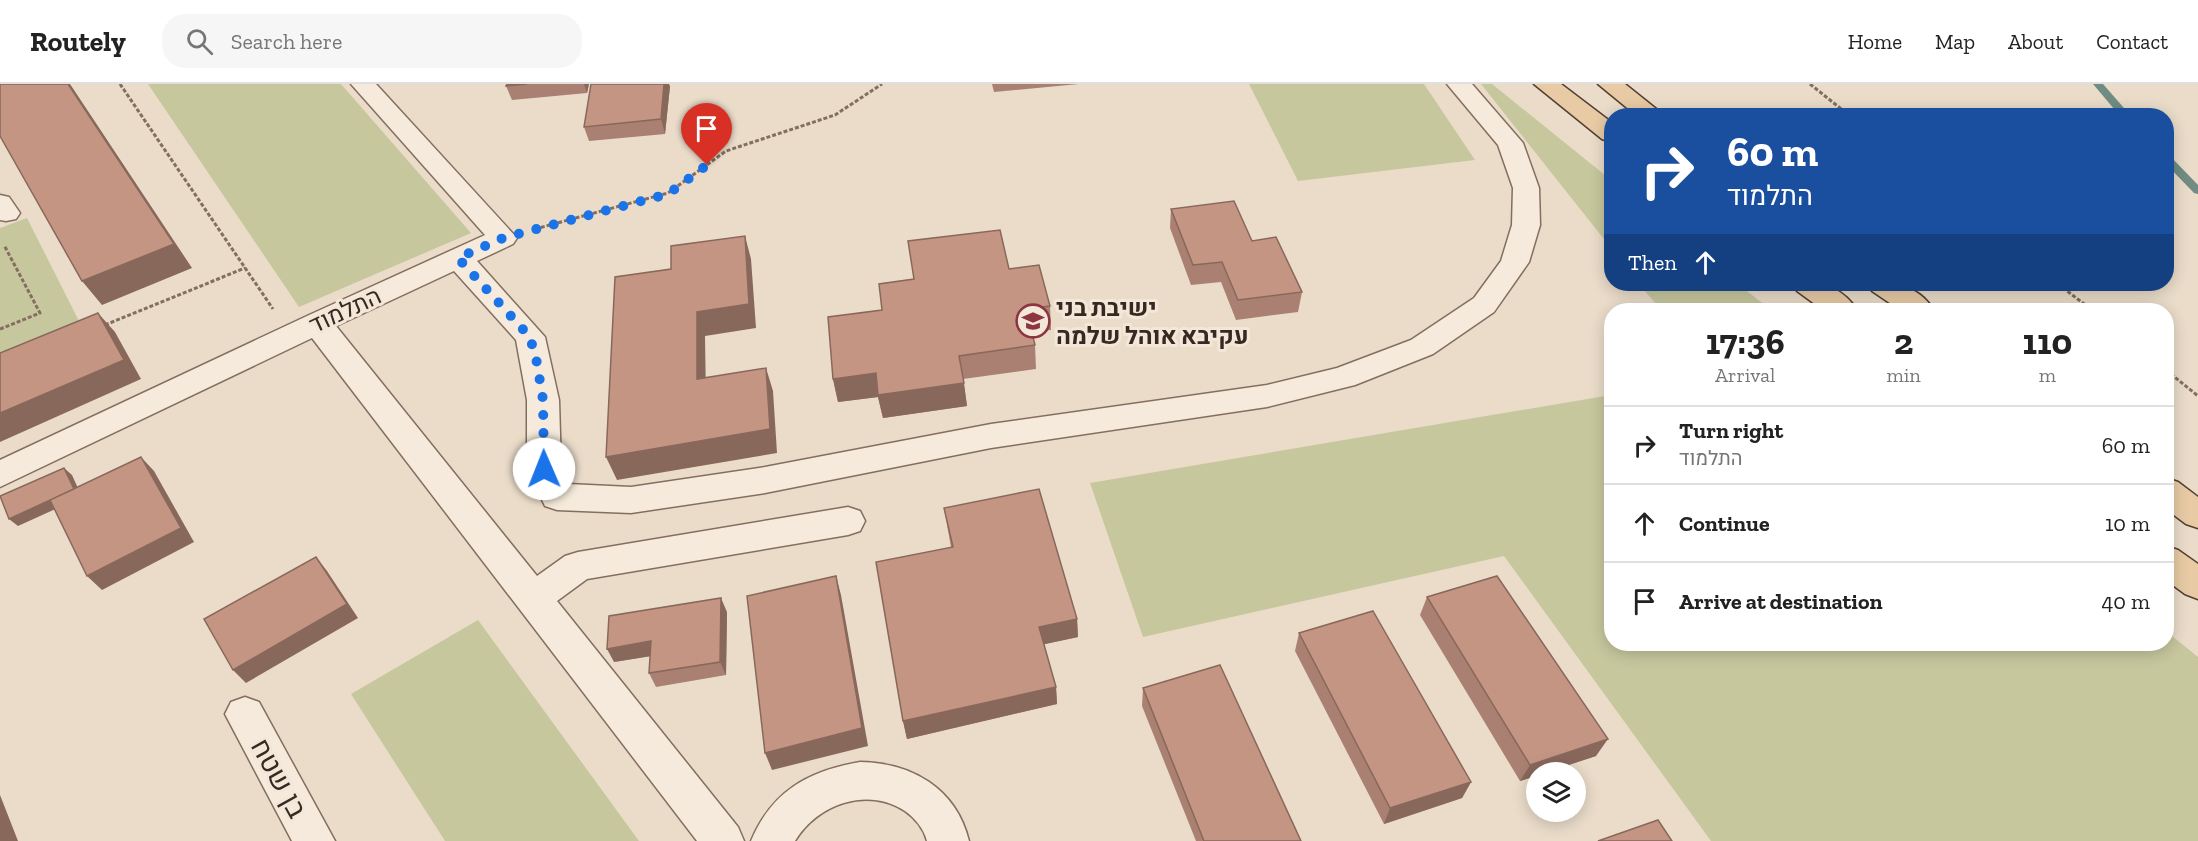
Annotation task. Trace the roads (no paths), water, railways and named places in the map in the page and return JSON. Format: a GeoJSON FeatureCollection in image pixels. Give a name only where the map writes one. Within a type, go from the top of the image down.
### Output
{"type":"FeatureCollection","features":[{"type":"Feature","properties":{"kind":"main road"},"geometry":{"type":"LineString","coordinates":[[1546,84],[1604,129]]}},
{"type":"Feature","properties":{"kind":"main road"},"geometry":{"type":"LineString","coordinates":[[1610,84],[1642,108]]}},
{"type":"Feature","properties":{"kind":"main road"},"geometry":{"type":"LineString","coordinates":[[1816,291],[1833,303]]}},
{"type":"Feature","properties":{"kind":"main road"},"geometry":{"type":"LineString","coordinates":[[1892,291],[1909,303]]}},
{"type":"Feature","properties":{"kind":"main road"},"geometry":{"type":"LineString","coordinates":[[2174,497],[2198,515]]}},
{"type":"Feature","properties":{"kind":"main road"},"geometry":{"type":"LineString","coordinates":[[2174,566],[2198,584]]}},
{"type":"Feature","properties":{"kind":"street"},"geometry":{"type":"LineString","coordinates":[[458,258],[530,337],[543,400],[544,469],[557,497],[631,500],[765,480],[991,436],[1267,396],[1344,377],[1422,347],[1484,305],[1515,262],[1526,225],[1526,188],[1510,143],[1460,84]]}},
{"type":"Feature","properties":{"kind":"street","name":"התלמוד"},"geometry":{"type":"LineString","coordinates":[[0,474],[304,329],[503,238],[378,88]]}},
{"type":"Feature","properties":{"kind":"street"},"geometry":{"type":"LineString","coordinates":[[304,329],[533,599],[723,841]]}},
{"type":"Feature","properties":{"kind":"street"},"geometry":{"type":"LineString","coordinates":[[533,599],[578,566],[848,521]]}},
{"type":"Feature","properties":{"kind":"street","name":"בן שטח"},"geometry":{"type":"LineString","coordinates":[[245,714],[314,841]]}},
{"type":"Feature","properties":{"kind":"street"},"geometry":{"type":"LineString","coordinates":[[772,841],[777,829],[798,806],[825,789],[854,780],[884,780],[910,790],[932,807],[946,831],[948,841]]}},
{"type":"Feature","properties":{"kind":"waterway"},"geometry":{"type":"LineString","coordinates":[[2098,84],[2119,108]]}},
{"type":"Feature","properties":{"kind":"waterway"},"geometry":{"type":"LineString","coordinates":[[2174,166],[2198,191]]}},
{"type":"Feature","properties":{"kind":"place","name":"ישיבת בני עקיבא אוהל שלמה"},"geometry":{"type":"Point","coordinates":[1033,321]}}]}
